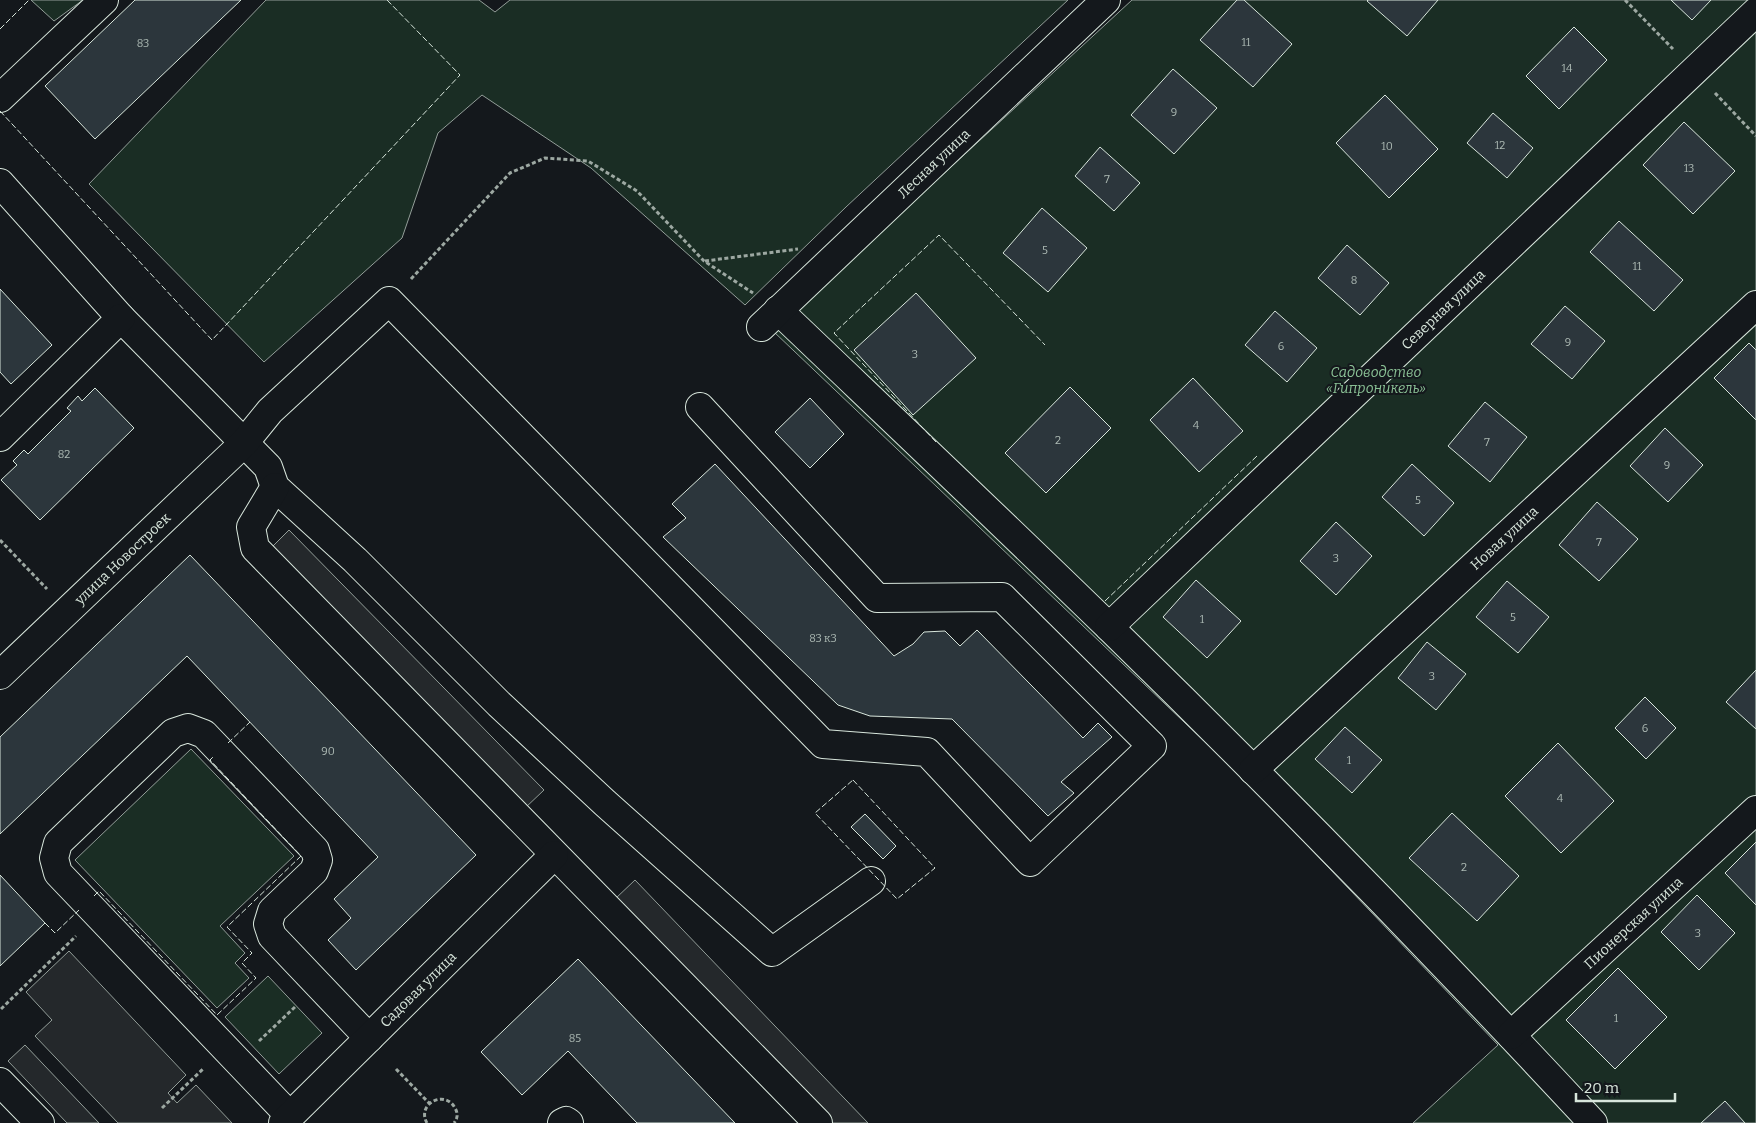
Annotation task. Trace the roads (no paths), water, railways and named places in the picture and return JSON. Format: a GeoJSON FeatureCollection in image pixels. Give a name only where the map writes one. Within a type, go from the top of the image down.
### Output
{"type":"FeatureCollection","features":[{"type":"Feature","properties":{"kind":"street"},"geometry":{"type":"LineString","coordinates":[[0,98],[104,0]]}},
{"type":"Feature","properties":{"kind":"street","name":"Лесная улица"},"geometry":{"type":"LineString","coordinates":[[1106,0],[770,319],[1109,627]]}},
{"type":"Feature","properties":{"kind":"street","name":"Северная улица"},"geometry":{"type":"LineString","coordinates":[[1109,627],[1756,12]]}},
{"type":"Feature","properties":{"kind":"street"},"geometry":{"type":"LineString","coordinates":[[0,183],[122,318],[268,467],[275,487],[355,560],[498,704],[605,803],[772,952],[871,881]]}},
{"type":"Feature","properties":{"kind":"street","name":"улица Новостроек"},"geometry":{"type":"LineString","coordinates":[[0,675],[244,443],[270,411],[389,301],[823,744],[927,752],[1030,862],[1152,746],[1002,597],[877,598],[700,407]]}},
{"type":"Feature","properties":{"kind":"street","name":"Новая улица"},"geometry":{"type":"LineString","coordinates":[[1253,770],[1756,305]]}},
{"type":"Feature","properties":{"kind":"street"},"geometry":{"type":"LineString","coordinates":[[0,437],[122,318]]}},
{"type":"Feature","properties":{"kind":"street"},"geometry":{"type":"LineString","coordinates":[[275,487],[251,527],[255,548],[818,1123]]}},
{"type":"Feature","properties":{"kind":"street"},"geometry":{"type":"LineString","coordinates":[[1109,627],[1253,770],[1511,1035],[1593,1123]]}},
{"type":"Feature","properties":{"kind":"street"},"geometry":{"type":"LineString","coordinates":[[295,1118],[231,1054],[58,873],[54,858],[58,843],[173,733],[188,728],[204,734],[315,850],[318,860],[314,871],[272,911],[268,924],[272,936],[369,1038]]}},
{"type":"Feature","properties":{"kind":"street","name":"Пионерская улица"},"geometry":{"type":"LineString","coordinates":[[1511,1035],[1756,810]]}},
{"type":"Feature","properties":{"kind":"street","name":"Садовая улица"},"geometry":{"type":"LineString","coordinates":[[295,1118],[369,1038],[554,855]]}},
{"type":"Feature","properties":{"kind":"street"},"geometry":{"type":"LineString","coordinates":[[0,1082],[40,1123]]}},
{"type":"Feature","properties":{"kind":"street"},"geometry":{"type":"LineString","coordinates":[[562,1123],[566,1121],[569,1123]]}},
{"type":"Feature","properties":{"kind":"park label","name":"Садоводство «Гипроникель»"},"geometry":{"type":"Point","coordinates":[1376,380]}}]}
